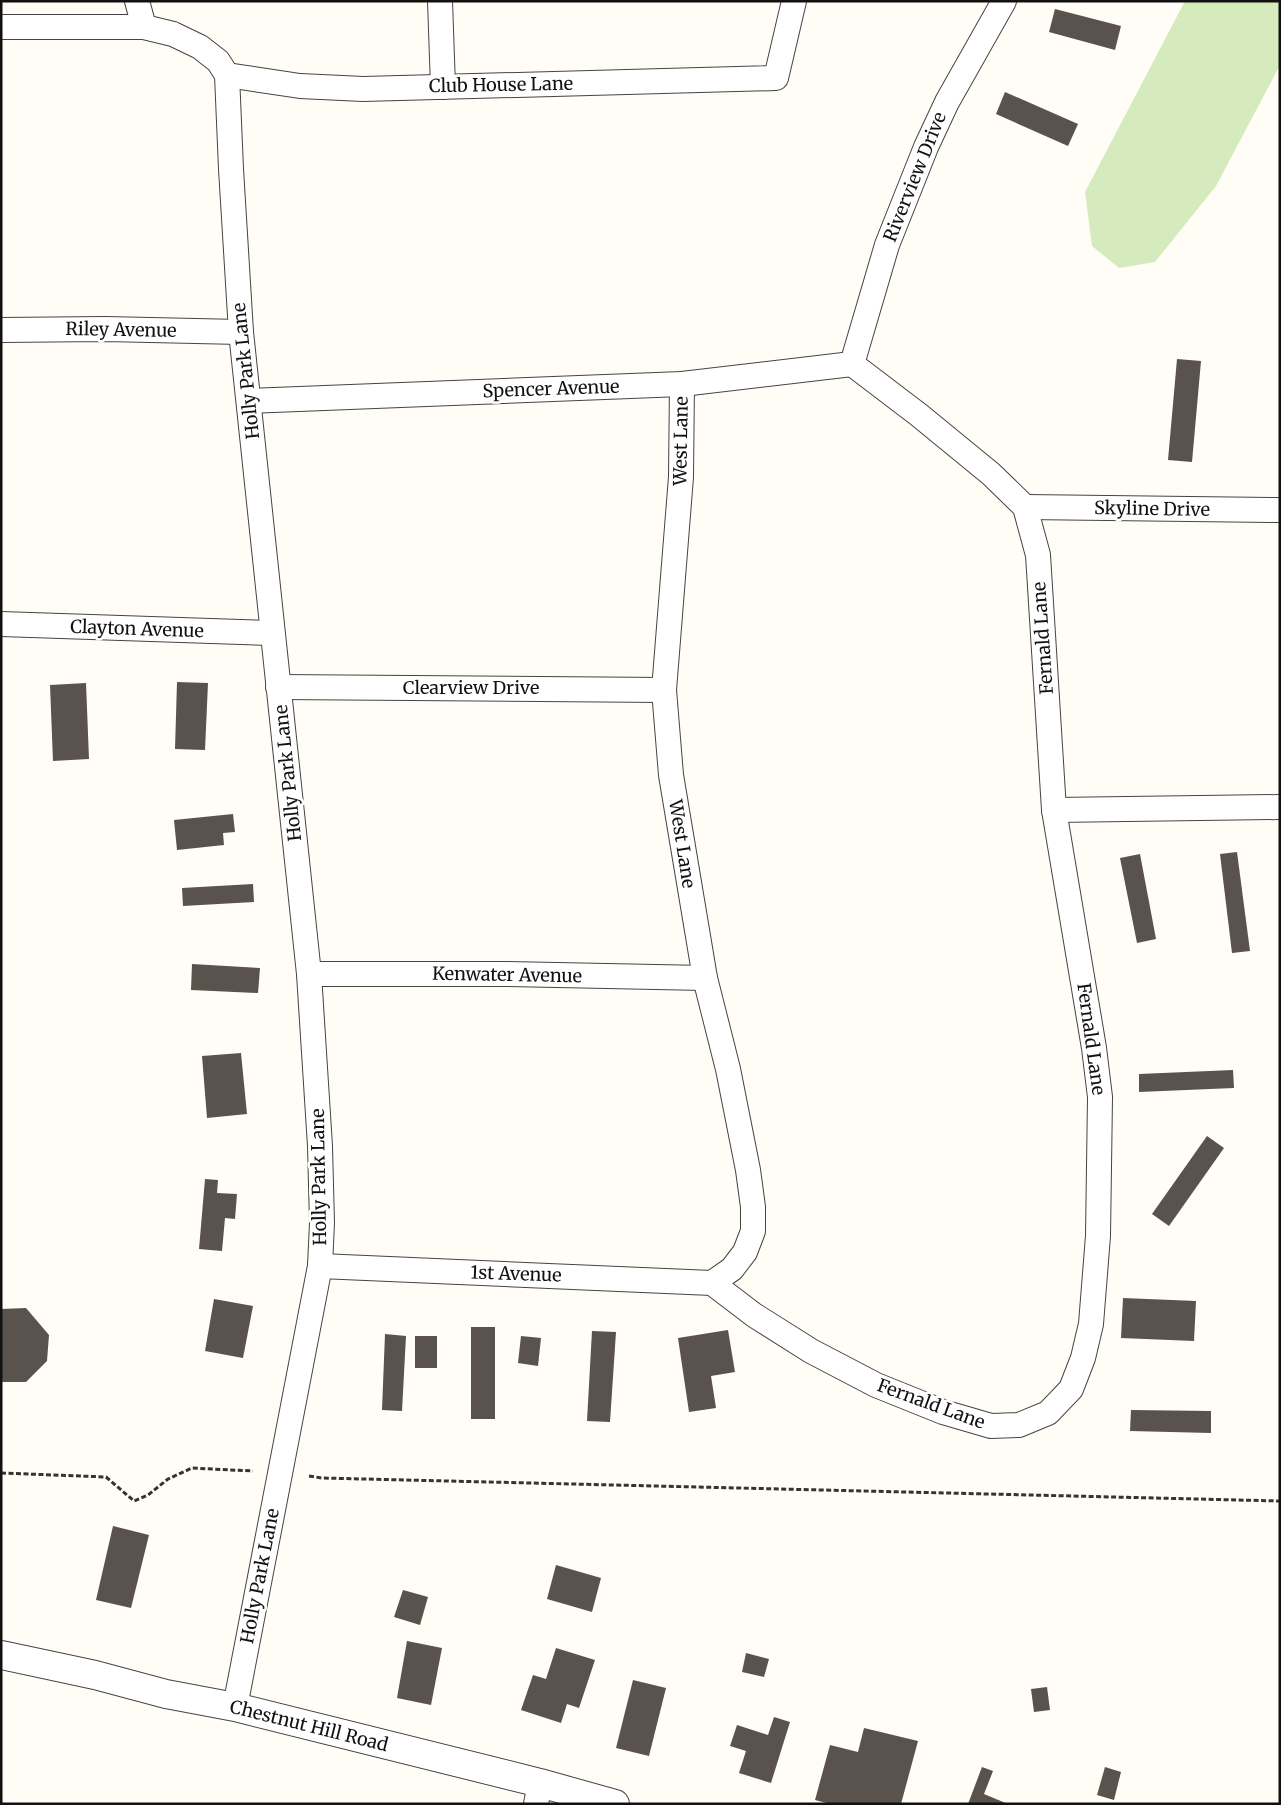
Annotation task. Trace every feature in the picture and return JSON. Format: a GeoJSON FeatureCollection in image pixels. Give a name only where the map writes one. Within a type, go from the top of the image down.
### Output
{"type":"FeatureCollection","features":[{"type":"Feature","properties":{"kind":"street"},"geometry":{"type":"LineString","coordinates":[[137,1],[144,27]]}},
{"type":"Feature","properties":{"kind":"street"},"geometry":{"type":"LineString","coordinates":[[440,1],[443,87]]}},
{"type":"Feature","properties":{"kind":"street","name":"Club House Lane"},"geometry":{"type":"LineString","coordinates":[[227,75],[300,86],[363,89],[776,78],[794,1]]}},
{"type":"Feature","properties":{"kind":"street","name":"Riverview Drive"},"geometry":{"type":"LineString","coordinates":[[852,364],[887,245],[926,147],[947,102],[1004,1]]}},
{"type":"Feature","properties":{"kind":"street"},"geometry":{"type":"LineString","coordinates":[[1,27],[144,27],[173,34],[200,46],[218,61],[227,75]]}},
{"type":"Feature","properties":{"kind":"street","name":"Holly Park Lane"},"geometry":{"type":"LineString","coordinates":[[227,75],[241,332],[309,974],[320,1146],[322,1223],[320,1266],[235,1707]]}},
{"type":"Feature","properties":{"kind":"street","name":"Riley Avenue"},"geometry":{"type":"LineString","coordinates":[[1,330],[105,329],[241,332]]}},
{"type":"Feature","properties":{"kind":"street"},"geometry":{"type":"LineString","coordinates":[[852,364],[919,415],[991,474],[1025,507]]}},
{"type":"Feature","properties":{"kind":"street","name":"Spencer Avenue"},"geometry":{"type":"LineString","coordinates":[[249,401],[682,384],[852,364]]}},
{"type":"Feature","properties":{"kind":"street","name":"West Lane"},"geometry":{"type":"LineString","coordinates":[[682,384],[681,477],[664,690],[671,775],[705,978],[728,1069],[748,1170],[753,1207],[753,1231],[745,1252],[732,1269],[712,1282]]}},
{"type":"Feature","properties":{"kind":"street","name":"Skyline Drive"},"geometry":{"type":"LineString","coordinates":[[1025,507],[1280,510]]}},
{"type":"Feature","properties":{"kind":"street","name":"Fernald Lane"},"geometry":{"type":"LineString","coordinates":[[712,1282],[754,1315],[811,1351],[876,1385],[943,1412],[991,1426],[1019,1425],[1048,1413],[1071,1389],[1083,1358],[1091,1324],[1098,1236],[1100,1097],[1094,1048],[1054,810],[1038,555],[1025,507]]}},
{"type":"Feature","properties":{"kind":"street","name":"Clayton Avenue"},"geometry":{"type":"LineString","coordinates":[[1,624],[272,633]]}},
{"type":"Feature","properties":{"kind":"street","name":"Clearview Drive"},"geometry":{"type":"LineString","coordinates":[[278,687],[664,690]]}},
{"type":"Feature","properties":{"kind":"street"},"geometry":{"type":"LineString","coordinates":[[1054,810],[1280,807]]}},
{"type":"Feature","properties":{"kind":"street","name":"Kenwater Avenue"},"geometry":{"type":"LineString","coordinates":[[309,974],[505,974],[705,978]]}},
{"type":"Feature","properties":{"kind":"street","name":"1st Avenue"},"geometry":{"type":"LineString","coordinates":[[320,1266],[712,1282]]}},
{"type":"Feature","properties":{"kind":"street","name":"Chestnut Hill Road"},"geometry":{"type":"LineString","coordinates":[[1,1655],[166,1694],[235,1707],[538,1794],[615,1804]]}},
{"type":"Feature","properties":{"kind":"path"},"geometry":{"type":"LineString","coordinates":[[1,1473],[106,1477],[134,1501],[148,1495],[168,1479],[192,1468],[280,1472],[322,1478],[1280,1501]]}},
{"type":"Feature","properties":{"kind":"green space"},"geometry":{"type":"Polygon","coordinates":[[[1185,1],[1280,1],[1280,65],[1216,186],[1155,262],[1119,268],[1092,246],[1085,192],[1185,1]]]}},
{"type":"Feature","properties":{"kind":"building"},"geometry":{"type":"Polygon","coordinates":[[[1055,9],[1121,26],[1115,50],[1049,32],[1055,9]]]}},
{"type":"Feature","properties":{"kind":"building"},"geometry":{"type":"Polygon","coordinates":[[[1005,92],[1078,124],[1068,146],[996,114],[1005,92]]]}},
{"type":"Feature","properties":{"kind":"building"},"geometry":{"type":"Polygon","coordinates":[[[1177,359],[1201,361],[1192,462],[1168,460],[1177,359]]]}},
{"type":"Feature","properties":{"kind":"building"},"geometry":{"type":"Polygon","coordinates":[[[177,682],[208,683],[205,750],[175,749],[177,682]]]}},
{"type":"Feature","properties":{"kind":"building"},"geometry":{"type":"Polygon","coordinates":[[[86,683],[89,759],[53,761],[50,685],[86,683]]]}},
{"type":"Feature","properties":{"kind":"building"},"geometry":{"type":"Polygon","coordinates":[[[233,814],[235,832],[223,833],[224,845],[177,850],[174,820],[233,814]]]}},
{"type":"Feature","properties":{"kind":"building"},"geometry":{"type":"Polygon","coordinates":[[[1237,852],[1250,951],[1232,953],[1220,854],[1237,852]]]}},
{"type":"Feature","properties":{"kind":"building"},"geometry":{"type":"Polygon","coordinates":[[[1140,854],[1156,939],[1137,943],[1120,858],[1140,854]]]}},
{"type":"Feature","properties":{"kind":"building"},"geometry":{"type":"Polygon","coordinates":[[[253,884],[254,902],[183,906],[182,888],[253,884]]]}},
{"type":"Feature","properties":{"kind":"building"},"geometry":{"type":"Polygon","coordinates":[[[192,964],[260,968],[258,993],[191,990],[192,964]]]}},
{"type":"Feature","properties":{"kind":"building"},"geometry":{"type":"Polygon","coordinates":[[[241,1053],[247,1114],[207,1118],[202,1056],[241,1053]]]}},
{"type":"Feature","properties":{"kind":"building"},"geometry":{"type":"Polygon","coordinates":[[[1233,1070],[1234,1088],[1139,1092],[1139,1074],[1233,1070]]]}},
{"type":"Feature","properties":{"kind":"building"},"geometry":{"type":"Polygon","coordinates":[[[1207,1136],[1224,1148],[1169,1226],[1152,1214],[1207,1136]]]}},
{"type":"Feature","properties":{"kind":"building"},"geometry":{"type":"Polygon","coordinates":[[[205,1179],[218,1180],[217,1193],[237,1194],[235,1219],[225,1218],[222,1251],[199,1249],[205,1179]]]}},
{"type":"Feature","properties":{"kind":"building"},"geometry":{"type":"Polygon","coordinates":[[[1123,1298],[1196,1301],[1194,1341],[1121,1338],[1123,1298]]]}},
{"type":"Feature","properties":{"kind":"building"},"geometry":{"type":"Polygon","coordinates":[[[214,1299],[253,1306],[243,1358],[205,1351],[214,1299]]]}},
{"type":"Feature","properties":{"kind":"building"},"geometry":{"type":"Polygon","coordinates":[[[26,1308],[49,1335],[47,1361],[26,1382],[1,1382],[1,1309],[26,1308]]]}},
{"type":"Feature","properties":{"kind":"building"},"geometry":{"type":"Polygon","coordinates":[[[471,1327],[495,1327],[495,1419],[471,1419],[471,1327]]]}},
{"type":"Feature","properties":{"kind":"building"},"geometry":{"type":"Polygon","coordinates":[[[728,1330],[735,1372],[711,1376],[716,1408],[689,1412],[678,1338],[728,1330]]]}},
{"type":"Feature","properties":{"kind":"building"},"geometry":{"type":"Polygon","coordinates":[[[592,1331],[616,1332],[610,1422],[587,1421],[592,1331]]]}},
{"type":"Feature","properties":{"kind":"building"},"geometry":{"type":"Polygon","coordinates":[[[385,1334],[406,1336],[402,1411],[382,1410],[385,1334]]]}},
{"type":"Feature","properties":{"kind":"building"},"geometry":{"type":"Polygon","coordinates":[[[415,1336],[437,1336],[437,1368],[415,1368],[415,1336]]]}},
{"type":"Feature","properties":{"kind":"building"},"geometry":{"type":"Polygon","coordinates":[[[521,1336],[541,1338],[538,1366],[518,1363],[521,1336]]]}},
{"type":"Feature","properties":{"kind":"building"},"geometry":{"type":"Polygon","coordinates":[[[1131,1410],[1211,1411],[1211,1433],[1130,1431],[1131,1410]]]}},
{"type":"Feature","properties":{"kind":"building"},"geometry":{"type":"Polygon","coordinates":[[[113,1526],[149,1535],[131,1608],[96,1600],[113,1526]]]}},
{"type":"Feature","properties":{"kind":"building"},"geometry":{"type":"Polygon","coordinates":[[[556,1565],[601,1578],[592,1612],[547,1599],[556,1565]]]}},
{"type":"Feature","properties":{"kind":"building"},"geometry":{"type":"Polygon","coordinates":[[[403,1590],[428,1597],[420,1625],[394,1617],[403,1590]]]}},
{"type":"Feature","properties":{"kind":"building"},"geometry":{"type":"Polygon","coordinates":[[[407,1641],[442,1648],[431,1705],[397,1698],[407,1641]]]}},
{"type":"Feature","properties":{"kind":"building"},"geometry":{"type":"Polygon","coordinates":[[[556,1648],[595,1660],[579,1708],[567,1704],[561,1723],[521,1710],[533,1675],[546,1679],[556,1648]]]}},
{"type":"Feature","properties":{"kind":"building"},"geometry":{"type":"Polygon","coordinates":[[[746,1653],[769,1659],[764,1677],[742,1672],[746,1653]]]}},
{"type":"Feature","properties":{"kind":"building"},"geometry":{"type":"Polygon","coordinates":[[[633,1680],[666,1688],[649,1756],[616,1748],[633,1680]]]}},
{"type":"Feature","properties":{"kind":"building"},"geometry":{"type":"Polygon","coordinates":[[[1047,1687],[1050,1710],[1034,1712],[1031,1689],[1047,1687]]]}},
{"type":"Feature","properties":{"kind":"building"},"geometry":{"type":"Polygon","coordinates":[[[774,1717],[790,1722],[771,1783],[739,1773],[746,1751],[730,1746],[737,1725],[768,1735],[774,1717]]]}},
{"type":"Feature","properties":{"kind":"building"},"geometry":{"type":"Polygon","coordinates":[[[864,1728],[918,1741],[901,1804],[830,1804],[815,1800],[830,1745],[858,1752],[864,1728]]]}},
{"type":"Feature","properties":{"kind":"building"},"geometry":{"type":"Polygon","coordinates":[[[982,1767],[993,1771],[984,1794],[1008,1804],[968,1804],[982,1767]]]}},
{"type":"Feature","properties":{"kind":"building"},"geometry":{"type":"Polygon","coordinates":[[[1105,1767],[1121,1772],[1114,1800],[1097,1795],[1105,1767]]]}}]}
